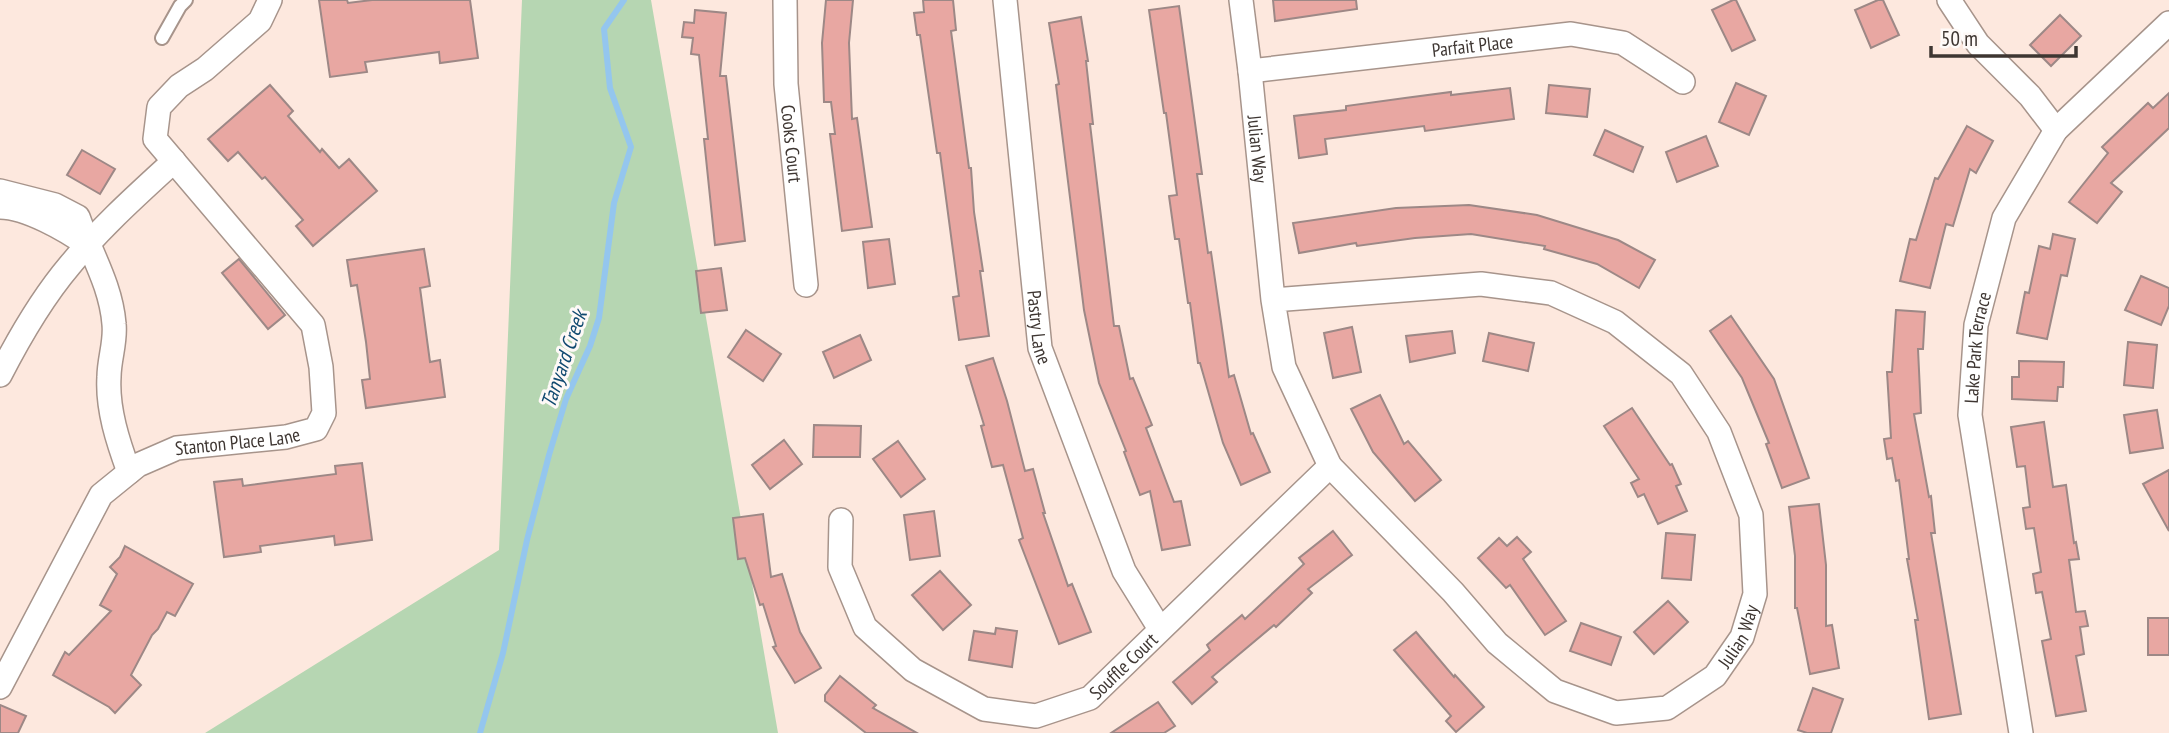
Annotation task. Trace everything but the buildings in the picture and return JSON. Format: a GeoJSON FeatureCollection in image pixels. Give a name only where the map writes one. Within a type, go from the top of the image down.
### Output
{"type":"FeatureCollection","features":[{"type":"Feature","properties":{"kind":"street","name":"Stanton Place Lane"},"geometry":{"type":"LineString","coordinates":[[0,687],[101,495],[138,465],[177,448],[286,437],[316,429],[324,412],[321,367],[313,325],[155,139],[159,107],[179,86],[205,69],[260,21],[270,0]]}},
{"type":"Feature","properties":{"kind":"street","name":"Cooks Court"},"geometry":{"type":"LineString","coordinates":[[785,0],[786,84],[806,285]]}},
{"type":"Feature","properties":{"kind":"street","name":"Pastry Lane"},"geometry":{"type":"LineString","coordinates":[[1005,0],[1040,348],[1124,571],[1160,629]]}},
{"type":"Feature","properties":{"kind":"street","name":"Julian Way"},"geometry":{"type":"LineString","coordinates":[[1241,0],[1273,300],[1284,367],[1330,466],[1444,583],[1497,643],[1555,691],[1616,713],[1667,709],[1715,677],[1742,637],[1755,594],[1751,515],[1719,432],[1681,374],[1615,322],[1550,293],[1481,284],[1273,300]]}},
{"type":"Feature","properties":{"kind":"street"},"geometry":{"type":"LineString","coordinates":[[1949,0],[1978,44],[2030,96],[2056,130]]}},
{"type":"Feature","properties":{"kind":"street","name":"Lake Park Terrace"},"geometry":{"type":"LineString","coordinates":[[2021,733],[1970,415],[1976,325],[2004,218],[2056,130],[2169,23]]}},
{"type":"Feature","properties":{"kind":"street","name":"Parfait Place"},"geometry":{"type":"LineString","coordinates":[[1250,71],[1571,34],[1623,43],[1683,82]]}},
{"type":"Feature","properties":{"kind":"street"},"geometry":{"type":"LineString","coordinates":[[0,375],[15,344],[42,301],[88,244],[174,161]]}},
{"type":"Feature","properties":{"kind":"street"},"geometry":{"type":"LineString","coordinates":[[0,191],[55,205],[78,217],[108,292],[115,344],[109,373],[110,401],[129,472]]}},
{"type":"Feature","properties":{"kind":"street"},"geometry":{"type":"LineString","coordinates":[[0,206],[44,220],[67,230],[88,244]]}},
{"type":"Feature","properties":{"kind":"street"},"geometry":{"type":"LineString","coordinates":[[0,221],[60,243],[88,244]]}},
{"type":"Feature","properties":{"kind":"street","name":"Souffle Court"},"geometry":{"type":"LineString","coordinates":[[841,520],[840,567],[865,627],[913,670],[984,709],[1036,716],[1090,698],[1330,466]]}},
{"type":"Feature","properties":{"kind":"lane"},"geometry":{"type":"LineString","coordinates":[[162,38],[186,0]]}},
{"type":"Feature","properties":{"kind":"green space"},"geometry":{"type":"Polygon","coordinates":[[[522,0],[651,0],[778,733],[205,733],[499,550],[522,0]]]}},
{"type":"Feature","properties":{"kind":"waterway","name":"Tanyard Creek"},"geometry":{"type":"LineString","coordinates":[[480,733],[503,653],[527,540],[549,455],[566,399],[590,346],[599,318],[614,203],[631,147],[610,88],[604,29],[624,0]]}}]}
